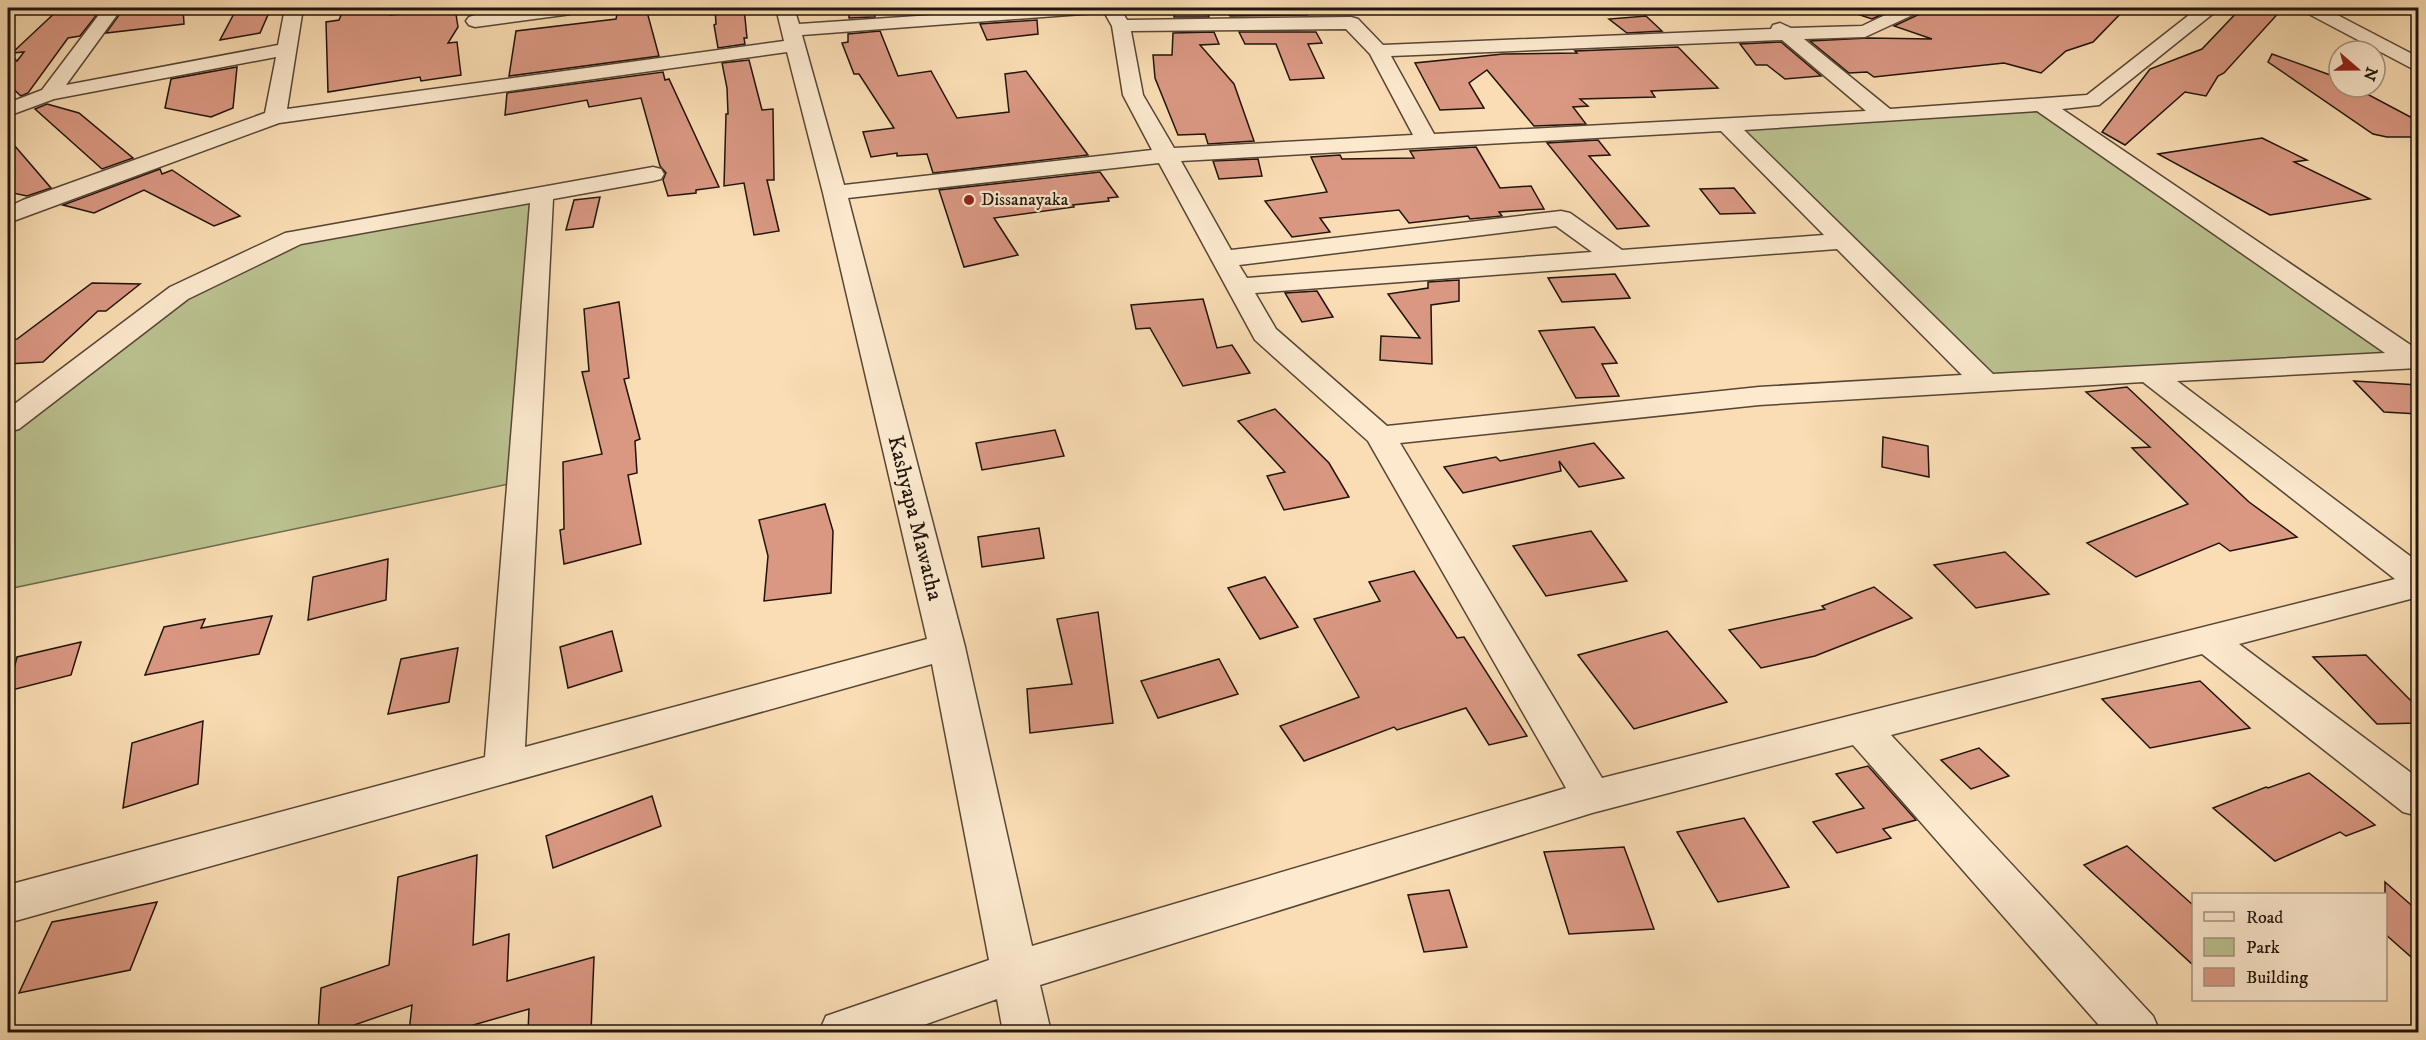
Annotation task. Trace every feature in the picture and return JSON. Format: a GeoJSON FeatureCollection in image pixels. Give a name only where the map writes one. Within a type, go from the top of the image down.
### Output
{"type":"FeatureCollection","features":[{"type":"Feature","properties":{"kind":"street"},"geometry":{"type":"LineString","coordinates":[[49,94],[113,8]]}},
{"type":"Feature","properties":{"kind":"street"},"geometry":{"type":"LineString","coordinates":[[275,117],[294,8]]}},
{"type":"Feature","properties":{"kind":"street"},"geometry":{"type":"LineString","coordinates":[[475,21],[585,8]]}},
{"type":"Feature","properties":{"kind":"street"},"geometry":{"type":"LineString","coordinates":[[8,216],[31,205],[275,117],[791,28],[935,21],[1096,8]]}},
{"type":"Feature","properties":{"kind":"street"},"geometry":{"type":"LineString","coordinates":[[1378,51],[1865,31],[1913,8]]}},
{"type":"Feature","properties":{"kind":"street"},"geometry":{"type":"LineString","coordinates":[[835,193],[1138,157],[1885,116],[2092,101],[2209,8]]}},
{"type":"Feature","properties":{"kind":"street"},"geometry":{"type":"LineString","coordinates":[[2311,8],[2418,64]]}},
{"type":"Feature","properties":{"kind":"street"},"geometry":{"type":"LineString","coordinates":[[1426,141],[1378,51],[1351,23],[1116,17],[1133,94],[1265,334],[1380,436],[1592,797]]}},
{"type":"Feature","properties":{"kind":"street"},"geometry":{"type":"LineString","coordinates":[[1767,17],[1885,116]]}},
{"type":"Feature","properties":{"kind":"street","name":"Kashyapa Mawatha"},"geometry":{"type":"LineString","coordinates":[[791,28],[835,193],[947,647],[1027,1032]]}},
{"type":"Feature","properties":{"kind":"street"},"geometry":{"type":"LineString","coordinates":[[8,110],[49,94],[287,49]]}},
{"type":"Feature","properties":{"kind":"street"},"geometry":{"type":"LineString","coordinates":[[2042,105],[2416,360]]}},
{"type":"Feature","properties":{"kind":"street"},"geometry":{"type":"LineString","coordinates":[[1727,125],[1986,383]]}},
{"type":"Feature","properties":{"kind":"street"},"geometry":{"type":"LineString","coordinates":[[8,423],[179,293],[294,238],[653,174]]}},
{"type":"Feature","properties":{"kind":"street"},"geometry":{"type":"LineString","coordinates":[[504,768],[542,194]]}},
{"type":"Feature","properties":{"kind":"street"},"geometry":{"type":"LineString","coordinates":[[1223,259],[1561,218],[1617,258]]}},
{"type":"Feature","properties":{"kind":"street"},"geometry":{"type":"LineString","coordinates":[[1238,286],[1844,241]]}},
{"type":"Feature","properties":{"kind":"street"},"geometry":{"type":"LineString","coordinates":[[1380,436],[1759,396],[2416,360]]}},
{"type":"Feature","properties":{"kind":"street"},"geometry":{"type":"LineString","coordinates":[[2149,373],[2418,579]]}},
{"type":"Feature","properties":{"kind":"street"},"geometry":{"type":"LineString","coordinates":[[843,1032],[1014,972],[1592,797],[2418,585]]}},
{"type":"Feature","properties":{"kind":"street"},"geometry":{"type":"LineString","coordinates":[[2208,639],[2418,800]]}},
{"type":"Feature","properties":{"kind":"street"},"geometry":{"type":"LineString","coordinates":[[8,904],[947,647]]}},
{"type":"Feature","properties":{"kind":"street"},"geometry":{"type":"LineString","coordinates":[[1861,728],[2136,1032]]}},
{"type":"Feature","properties":{"kind":"green space"},"geometry":{"type":"Polygon","coordinates":[[[2042,105],[2414,360],[1986,383],[1727,125],[2042,105]]]}},
{"type":"Feature","properties":{"kind":"green space"},"geometry":{"type":"Polygon","coordinates":[[[542,194],[523,481],[8,589],[8,423],[179,293],[294,238],[542,194]]]}},
{"type":"Feature","properties":{"kind":"building"},"geometry":{"type":"Polygon","coordinates":[[[60,8],[102,8],[80,36],[68,38],[28,93],[21,96],[8,84],[8,52],[17,61],[24,52],[12,53],[60,8]]]}},
{"type":"Feature","properties":{"kind":"building"},"geometry":{"type":"Polygon","coordinates":[[[124,8],[183,8],[184,24],[106,33],[124,8]]]}},
{"type":"Feature","properties":{"kind":"building"},"geometry":{"type":"Polygon","coordinates":[[[237,8],[271,8],[260,33],[220,40],[237,8]]]}},
{"type":"Feature","properties":{"kind":"building"},"geometry":{"type":"Polygon","coordinates":[[[344,8],[393,8],[390,15],[455,8],[458,27],[448,43],[457,42],[461,75],[421,81],[420,77],[328,92],[326,22],[339,20],[344,8]]]}},
{"type":"Feature","properties":{"kind":"building"},"geometry":{"type":"Polygon","coordinates":[[[646,8],[659,56],[509,76],[516,31],[616,19],[618,10],[646,8]]]}},
{"type":"Feature","properties":{"kind":"building"},"geometry":{"type":"Polygon","coordinates":[[[715,8],[744,8],[747,38],[744,38],[745,44],[718,48],[714,25],[716,24],[715,8]]]}},
{"type":"Feature","properties":{"kind":"building"},"geometry":{"type":"Polygon","coordinates":[[[873,8],[875,17],[849,18],[849,10],[873,8]]]}},
{"type":"Feature","properties":{"kind":"building"},"geometry":{"type":"Polygon","coordinates":[[[1303,8],[1307,15],[1230,16],[1225,9],[1303,8]]]}},
{"type":"Feature","properties":{"kind":"building"},"geometry":{"type":"Polygon","coordinates":[[[1852,8],[1896,8],[1872,19],[1851,12],[1852,8]]]}},
{"type":"Feature","properties":{"kind":"building"},"geometry":{"type":"Polygon","coordinates":[[[1924,8],[2126,8],[2093,42],[2066,51],[2041,73],[2004,63],[1874,77],[1867,72],[1849,73],[1810,41],[1868,38],[1932,39],[1894,26],[1920,14],[1924,8]]]}},
{"type":"Feature","properties":{"kind":"building"},"geometry":{"type":"Polygon","coordinates":[[[2241,8],[2283,8],[2224,73],[2218,76],[2206,96],[2185,92],[2125,145],[2102,132],[2150,69],[2202,49],[2241,8]]]}},
{"type":"Feature","properties":{"kind":"building"},"geometry":{"type":"Polygon","coordinates":[[[1175,9],[1206,9],[1209,17],[1174,17],[1175,9]]]}},
{"type":"Feature","properties":{"kind":"building"},"geometry":{"type":"Polygon","coordinates":[[[1646,16],[1662,31],[1627,33],[1609,19],[1646,16]]]}},
{"type":"Feature","properties":{"kind":"building"},"geometry":{"type":"Polygon","coordinates":[[[1037,20],[1038,34],[987,40],[980,24],[1037,20]]]}},
{"type":"Feature","properties":{"kind":"building"},"geometry":{"type":"Polygon","coordinates":[[[880,31],[898,76],[931,71],[957,118],[1009,112],[1005,74],[1026,71],[1088,155],[933,173],[927,154],[897,156],[897,153],[871,157],[863,132],[894,128],[859,74],[854,74],[842,43],[848,42],[848,34],[880,31]]]}},
{"type":"Feature","properties":{"kind":"building"},"geometry":{"type":"Polygon","coordinates":[[[1214,32],[1219,44],[1200,45],[1234,84],[1254,141],[1208,144],[1205,134],[1178,135],[1155,78],[1153,55],[1172,55],[1173,33],[1214,32]]]}},
{"type":"Feature","properties":{"kind":"building"},"geometry":{"type":"Polygon","coordinates":[[[1239,32],[1316,32],[1322,43],[1308,44],[1324,78],[1290,80],[1276,44],[1245,44],[1239,32]]]}},
{"type":"Feature","properties":{"kind":"building"},"geometry":{"type":"Polygon","coordinates":[[[1781,42],[1821,76],[1785,79],[1767,65],[1756,65],[1740,44],[1781,42]]]}},
{"type":"Feature","properties":{"kind":"building"},"geometry":{"type":"Polygon","coordinates":[[[1678,47],[1718,88],[1651,91],[1655,97],[1580,99],[1588,106],[1573,107],[1586,124],[1534,126],[1487,70],[1469,83],[1484,108],[1440,110],[1415,63],[1503,54],[1577,53],[1575,51],[1678,47]]]}},
{"type":"Feature","properties":{"kind":"building"},"geometry":{"type":"Polygon","coordinates":[[[2272,54],[2327,74],[2327,99],[2377,99],[2418,121],[2418,137],[2387,137],[2373,134],[2268,62],[2272,54]]]}},
{"type":"Feature","properties":{"kind":"building"},"geometry":{"type":"Polygon","coordinates":[[[749,60],[762,110],[773,109],[774,180],[767,180],[779,231],[754,235],[744,183],[724,186],[726,114],[728,114],[727,88],[722,63],[749,60]]]}},
{"type":"Feature","properties":{"kind":"building"},"geometry":{"type":"Polygon","coordinates":[[[237,67],[233,108],[211,117],[165,108],[171,79],[237,67]]]}},
{"type":"Feature","properties":{"kind":"building"},"geometry":{"type":"Polygon","coordinates":[[[663,72],[665,80],[669,79],[719,187],[696,190],[696,193],[668,196],[663,180],[666,173],[660,166],[641,98],[589,107],[587,100],[505,115],[507,93],[663,72]]]}},
{"type":"Feature","properties":{"kind":"building"},"geometry":{"type":"Polygon","coordinates":[[[47,104],[79,113],[133,158],[102,169],[35,109],[47,104]]]}},
{"type":"Feature","properties":{"kind":"building"},"geometry":{"type":"Polygon","coordinates":[[[8,138],[51,188],[27,196],[8,192],[8,138]]]}},
{"type":"Feature","properties":{"kind":"building"},"geometry":{"type":"Polygon","coordinates":[[[2262,138],[2307,160],[2294,162],[2370,199],[2270,215],[2158,154],[2262,138]]]}},
{"type":"Feature","properties":{"kind":"building"},"geometry":{"type":"Polygon","coordinates":[[[1598,140],[1610,155],[1589,156],[1649,226],[1617,229],[1547,143],[1598,140]]]}},
{"type":"Feature","properties":{"kind":"building"},"geometry":{"type":"Polygon","coordinates":[[[1476,147],[1500,188],[1531,186],[1544,209],[1499,212],[1502,216],[1470,219],[1468,216],[1409,223],[1399,210],[1320,218],[1330,232],[1292,237],[1265,201],[1327,192],[1311,157],[1340,155],[1342,159],[1414,158],[1410,151],[1476,147]]]}},
{"type":"Feature","properties":{"kind":"building"},"geometry":{"type":"Polygon","coordinates":[[[1258,159],[1262,176],[1219,179],[1213,161],[1258,159]]]}},
{"type":"Feature","properties":{"kind":"building"},"geometry":{"type":"Polygon","coordinates":[[[160,169],[162,174],[172,170],[240,216],[214,226],[144,190],[94,213],[63,205],[160,169]]]}},
{"type":"Feature","properties":{"kind":"building"},"geometry":{"type":"Polygon","coordinates":[[[1100,172],[1118,197],[1108,198],[1109,201],[1073,205],[1074,207],[994,218],[1018,255],[964,267],[939,190],[1100,172]]]}},
{"type":"Feature","properties":{"kind":"building"},"geometry":{"type":"Polygon","coordinates":[[[1734,188],[1755,213],[1720,214],[1700,189],[1734,188]]]}},
{"type":"Feature","properties":{"kind":"building"},"geometry":{"type":"Polygon","coordinates":[[[600,197],[593,227],[566,230],[574,200],[600,197]]]}},
{"type":"Feature","properties":{"kind":"building"},"geometry":{"type":"Polygon","coordinates":[[[1615,274],[1630,298],[1562,302],[1548,278],[1615,274]]]}},
{"type":"Feature","properties":{"kind":"building"},"geometry":{"type":"Polygon","coordinates":[[[1459,280],[1459,301],[1431,305],[1432,364],[1380,360],[1381,336],[1420,338],[1388,294],[1428,288],[1428,282],[1459,280]]]}},
{"type":"Feature","properties":{"kind":"building"},"geometry":{"type":"Polygon","coordinates":[[[92,283],[140,284],[106,311],[98,311],[43,362],[8,364],[8,340],[17,339],[92,283]]]}},
{"type":"Feature","properties":{"kind":"building"},"geometry":{"type":"Polygon","coordinates":[[[1317,291],[1333,317],[1302,322],[1285,293],[1317,291]]]}},
{"type":"Feature","properties":{"kind":"building"},"geometry":{"type":"Polygon","coordinates":[[[1203,299],[1217,348],[1232,345],[1250,373],[1183,386],[1150,328],[1136,329],[1131,305],[1203,299]]]}},
{"type":"Feature","properties":{"kind":"building"},"geometry":{"type":"Polygon","coordinates":[[[619,302],[629,378],[624,379],[640,439],[635,441],[637,473],[628,475],[641,544],[564,564],[560,530],[564,529],[563,462],[602,454],[582,372],[589,371],[584,309],[619,302]]]}},
{"type":"Feature","properties":{"kind":"building"},"geometry":{"type":"Polygon","coordinates":[[[1594,327],[1617,363],[1602,364],[1619,396],[1576,398],[1539,331],[1594,327]]]}},
{"type":"Feature","properties":{"kind":"building"},"geometry":{"type":"Polygon","coordinates":[[[2354,381],[2418,385],[2418,414],[2384,412],[2354,381]]]}},
{"type":"Feature","properties":{"kind":"building"},"geometry":{"type":"Polygon","coordinates":[[[2127,387],[2249,502],[2297,537],[2230,551],[2219,543],[2136,577],[2087,543],[2188,504],[2132,448],[2150,447],[2086,392],[2127,387]]]}},
{"type":"Feature","properties":{"kind":"building"},"geometry":{"type":"Polygon","coordinates":[[[1275,409],[1329,463],[1349,497],[1284,510],[1267,476],[1285,472],[1238,421],[1275,409]]]}},
{"type":"Feature","properties":{"kind":"building"},"geometry":{"type":"Polygon","coordinates":[[[1055,430],[1064,456],[982,470],[976,443],[1055,430]]]}},
{"type":"Feature","properties":{"kind":"building"},"geometry":{"type":"Polygon","coordinates":[[[1883,437],[1928,446],[1929,477],[1882,467],[1883,437]]]}},
{"type":"Feature","properties":{"kind":"building"},"geometry":{"type":"Polygon","coordinates":[[[1594,443],[1624,478],[1579,487],[1559,461],[1561,471],[1463,493],[1444,467],[1496,457],[1500,461],[1594,443]]]}},
{"type":"Feature","properties":{"kind":"building"},"geometry":{"type":"Polygon","coordinates":[[[825,504],[833,531],[831,593],[764,601],[768,556],[759,520],[825,504]]]}},
{"type":"Feature","properties":{"kind":"building"},"geometry":{"type":"Polygon","coordinates":[[[1039,528],[1044,558],[982,567],[978,537],[1039,528]]]}},
{"type":"Feature","properties":{"kind":"building"},"geometry":{"type":"Polygon","coordinates":[[[1591,531],[1627,581],[1546,596],[1513,546],[1591,531]]]}},
{"type":"Feature","properties":{"kind":"building"},"geometry":{"type":"Polygon","coordinates":[[[2005,552],[2049,594],[1976,608],[1934,565],[2005,552]]]}},
{"type":"Feature","properties":{"kind":"building"},"geometry":{"type":"Polygon","coordinates":[[[388,559],[386,600],[308,620],[313,577],[388,559]]]}},
{"type":"Feature","properties":{"kind":"building"},"geometry":{"type":"Polygon","coordinates":[[[1414,571],[1457,638],[1464,637],[1527,736],[1489,745],[1466,708],[1397,730],[1394,727],[1304,761],[1280,726],[1359,697],[1314,619],[1380,601],[1369,582],[1414,571]]]}},
{"type":"Feature","properties":{"kind":"building"},"geometry":{"type":"Polygon","coordinates":[[[1265,577],[1298,627],[1260,639],[1228,588],[1265,577]]]}},
{"type":"Feature","properties":{"kind":"building"},"geometry":{"type":"Polygon","coordinates":[[[1874,587],[1912,618],[1815,656],[1761,668],[1729,630],[1825,609],[1822,606],[1874,587]]]}},
{"type":"Feature","properties":{"kind":"building"},"geometry":{"type":"Polygon","coordinates":[[[1098,612],[1113,723],[1030,733],[1027,689],[1072,684],[1057,619],[1098,612]]]}},
{"type":"Feature","properties":{"kind":"building"},"geometry":{"type":"Polygon","coordinates":[[[272,616],[259,654],[145,675],[164,627],[205,619],[201,628],[272,616]]]}},
{"type":"Feature","properties":{"kind":"building"},"geometry":{"type":"Polygon","coordinates":[[[612,631],[622,671],[568,688],[560,647],[612,631]]]}},
{"type":"Feature","properties":{"kind":"building"},"geometry":{"type":"Polygon","coordinates":[[[1667,631],[1727,702],[1634,729],[1578,655],[1667,631]]]}},
{"type":"Feature","properties":{"kind":"building"},"geometry":{"type":"Polygon","coordinates":[[[81,642],[71,675],[8,691],[17,657],[81,642]]]}},
{"type":"Feature","properties":{"kind":"building"},"geometry":{"type":"Polygon","coordinates":[[[458,648],[449,702],[388,714],[401,659],[458,648]]]}},
{"type":"Feature","properties":{"kind":"building"},"geometry":{"type":"Polygon","coordinates":[[[2366,655],[2418,708],[2418,723],[2377,724],[2313,657],[2366,655]]]}},
{"type":"Feature","properties":{"kind":"building"},"geometry":{"type":"Polygon","coordinates":[[[1219,659],[1238,694],[1158,718],[1141,681],[1219,659]]]}},
{"type":"Feature","properties":{"kind":"building"},"geometry":{"type":"Polygon","coordinates":[[[2200,681],[2250,728],[2150,748],[2102,699],[2200,681]]]}},
{"type":"Feature","properties":{"kind":"building"},"geometry":{"type":"Polygon","coordinates":[[[203,721],[198,784],[123,808],[132,743],[203,721]]]}},
{"type":"Feature","properties":{"kind":"building"},"geometry":{"type":"Polygon","coordinates":[[[1979,748],[2009,776],[1971,789],[1941,760],[1979,748]]]}},
{"type":"Feature","properties":{"kind":"building"},"geometry":{"type":"Polygon","coordinates":[[[1868,766],[1916,820],[1883,829],[1891,838],[1837,853],[1813,822],[1864,808],[1836,774],[1868,766]]]}},
{"type":"Feature","properties":{"kind":"building"},"geometry":{"type":"Polygon","coordinates":[[[2309,773],[2375,825],[2346,836],[2340,832],[2275,861],[2213,808],[2266,787],[2309,773]]]}},
{"type":"Feature","properties":{"kind":"building"},"geometry":{"type":"Polygon","coordinates":[[[652,796],[661,826],[553,868],[546,836],[652,796]]]}},
{"type":"Feature","properties":{"kind":"building"},"geometry":{"type":"Polygon","coordinates":[[[1744,818],[1789,887],[1718,902],[1677,832],[1744,818]]]}},
{"type":"Feature","properties":{"kind":"building"},"geometry":{"type":"Polygon","coordinates":[[[2127,846],[2192,904],[2192,964],[2084,865],[2127,846]]]}},
{"type":"Feature","properties":{"kind":"building"},"geometry":{"type":"Polygon","coordinates":[[[1624,847],[1654,929],[1569,934],[1544,852],[1624,847]]]}},
{"type":"Feature","properties":{"kind":"building"},"geometry":{"type":"Polygon","coordinates":[[[477,855],[473,945],[509,934],[507,981],[594,957],[591,1032],[528,1032],[529,1009],[449,1032],[409,1032],[412,1005],[334,1032],[318,1032],[321,988],[389,965],[398,877],[477,855]]]}},
{"type":"Feature","properties":{"kind":"building"},"geometry":{"type":"Polygon","coordinates":[[[2385,882],[2418,911],[2418,963],[2387,936],[2387,893],[2385,893],[2385,882]]]}},
{"type":"Feature","properties":{"kind":"building"},"geometry":{"type":"Polygon","coordinates":[[[1449,890],[1467,947],[1424,952],[1408,895],[1449,890]]]}},
{"type":"Feature","properties":{"kind":"building"},"geometry":{"type":"Polygon","coordinates":[[[157,902],[130,970],[19,993],[52,922],[157,902]]]}},
{"type":"Feature","properties":{"kind":"place","name":"Dissanayaka"},"geometry":{"type":"Point","coordinates":[969,200]}}]}
